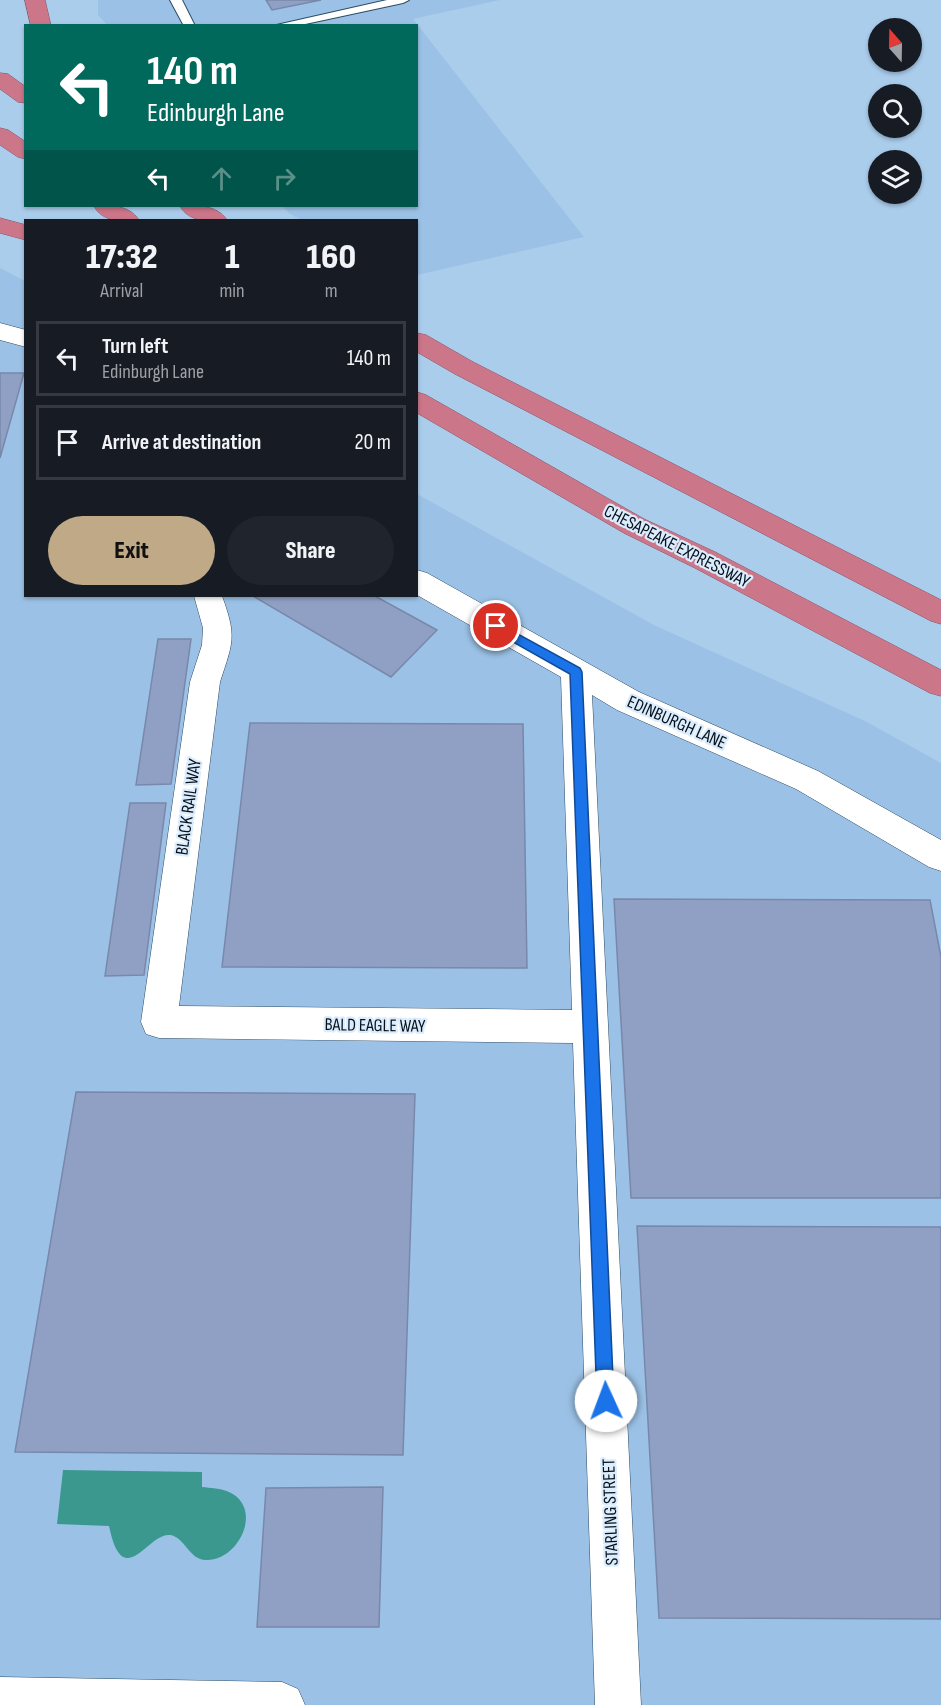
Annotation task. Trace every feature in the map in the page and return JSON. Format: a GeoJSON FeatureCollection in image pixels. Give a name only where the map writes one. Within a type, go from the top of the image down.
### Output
{"type":"FeatureCollection","features":[{"type":"Feature","properties":{"kind":"highway"},"geometry":{"type":"LineString","coordinates":[[35,0],[41,24]]}},
{"type":"Feature","properties":{"kind":"highway"},"geometry":{"type":"LineString","coordinates":[[0,79],[24,96]]}},
{"type":"Feature","properties":{"kind":"highway"},"geometry":{"type":"LineString","coordinates":[[0,135],[24,151]]}},
{"type":"Feature","properties":{"kind":"highway"},"geometry":{"type":"LineString","coordinates":[[107,207],[125,219]]}},
{"type":"Feature","properties":{"kind":"highway"},"geometry":{"type":"LineString","coordinates":[[192,207],[213,219]]}},
{"type":"Feature","properties":{"kind":"highway"},"geometry":{"type":"LineString","coordinates":[[212,207],[230,219]]}},
{"type":"Feature","properties":{"kind":"highway"},"geometry":{"type":"LineString","coordinates":[[0,225],[24,232]]}},
{"type":"Feature","properties":{"kind":"highway"},"geometry":{"type":"LineString","coordinates":[[418,342],[464,368],[941,613]]}},
{"type":"Feature","properties":{"kind":"highway","name":"CHESAPEAKE EXPRESSWAY"},"geometry":{"type":"LineString","coordinates":[[418,402],[634,526],[941,684]]}},
{"type":"Feature","properties":{"kind":"highway"},"geometry":{"type":"LineString","coordinates":[[418,427],[457,449],[634,526]]}},
{"type":"Feature","properties":{"kind":"street"},"geometry":{"type":"LineString","coordinates":[[0,331],[24,338]]}},
{"type":"Feature","properties":{"kind":"street","name":"EDINBURGH LANE"},"geometry":{"type":"LineString","coordinates":[[418,582],[628,701],[807,780],[941,857]]}},
{"type":"Feature","properties":{"kind":"street","name":"BLACK RAIL WAY"},"geometry":{"type":"LineString","coordinates":[[159,1022],[205,682],[217,645],[218,628],[208,597]]}},
{"type":"Feature","properties":{"kind":"street","name":"STARLING STREET"},"geometry":{"type":"LineString","coordinates":[[576,672],[618,1705]]}},
{"type":"Feature","properties":{"kind":"street","name":"BALD EAGLE WAY"},"geometry":{"type":"LineString","coordinates":[[159,1022],[590,1027]]}},
{"type":"Feature","properties":{"kind":"street"},"geometry":{"type":"LineString","coordinates":[[0,1700],[282,1705]]}},
{"type":"Feature","properties":{"kind":"lane"},"geometry":{"type":"LineString","coordinates":[[176,0],[189,24]]}},
{"type":"Feature","properties":{"kind":"lane"},"geometry":{"type":"LineString","coordinates":[[287,24],[403,0]]}},
{"type":"Feature","properties":{"kind":"shaded area"},"geometry":{"type":"Polygon","coordinates":[[[98,0],[500,0],[413,19],[417,24],[106,24],[98,15],[98,0]]]}},
{"type":"Feature","properties":{"kind":"shaded area"},"geometry":{"type":"Polygon","coordinates":[[[418,25],[584,237],[418,275],[418,219],[300,219],[283,207],[418,207],[418,25]]]}},
{"type":"Feature","properties":{"kind":"shaded area"},"geometry":{"type":"Polygon","coordinates":[[[0,268],[24,280],[24,597],[418,597],[418,495],[654,625],[867,722],[941,763],[941,1705],[0,1705],[0,268]]]}},
{"type":"Feature","properties":{"kind":"shaded area"},"geometry":{"type":"Polygon","coordinates":[[[63,1470],[202,1472],[202,1487],[229,1492],[239,1500],[245,1510],[246,1521],[243,1532],[237,1543],[218,1558],[200,1559],[191,1553],[180,1540],[170,1535],[153,1542],[129,1558],[121,1556],[115,1546],[109,1526],[57,1524],[63,1470]]]}},
{"type":"Feature","properties":{"kind":"building"},"geometry":{"type":"Polygon","coordinates":[[[266,0],[321,0],[272,10],[266,0]]]}},
{"type":"Feature","properties":{"kind":"building"},"geometry":{"type":"Polygon","coordinates":[[[0,373],[24,373],[0,458],[0,373]]]}},
{"type":"Feature","properties":{"kind":"building"},"geometry":{"type":"Polygon","coordinates":[[[255,597],[377,597],[437,630],[391,677],[255,597]]]}},
{"type":"Feature","properties":{"kind":"building"},"geometry":{"type":"Polygon","coordinates":[[[158,639],[191,639],[171,784],[136,785],[158,639]]]}},
{"type":"Feature","properties":{"kind":"building"},"geometry":{"type":"Polygon","coordinates":[[[250,723],[523,724],[527,968],[222,967],[250,723]]]}},
{"type":"Feature","properties":{"kind":"building"},"geometry":{"type":"Polygon","coordinates":[[[130,803],[166,803],[144,975],[105,976],[130,803]]]}},
{"type":"Feature","properties":{"kind":"building"},"geometry":{"type":"Polygon","coordinates":[[[614,899],[930,900],[941,957],[941,1198],[631,1198],[614,899]]]}},
{"type":"Feature","properties":{"kind":"building"},"geometry":{"type":"Polygon","coordinates":[[[76,1092],[415,1094],[403,1455],[15,1452],[76,1092]]]}},
{"type":"Feature","properties":{"kind":"building"},"geometry":{"type":"Polygon","coordinates":[[[637,1226],[941,1227],[941,1619],[659,1618],[637,1226]]]}},
{"type":"Feature","properties":{"kind":"building"},"geometry":{"type":"Polygon","coordinates":[[[383,1487],[379,1627],[257,1627],[266,1488],[383,1487]]]}},
{"type":"Feature","properties":{"kind":"route"},"geometry":{"type":"LineString","coordinates":[[496,626],[576,672],[606,1401]]}}]}
